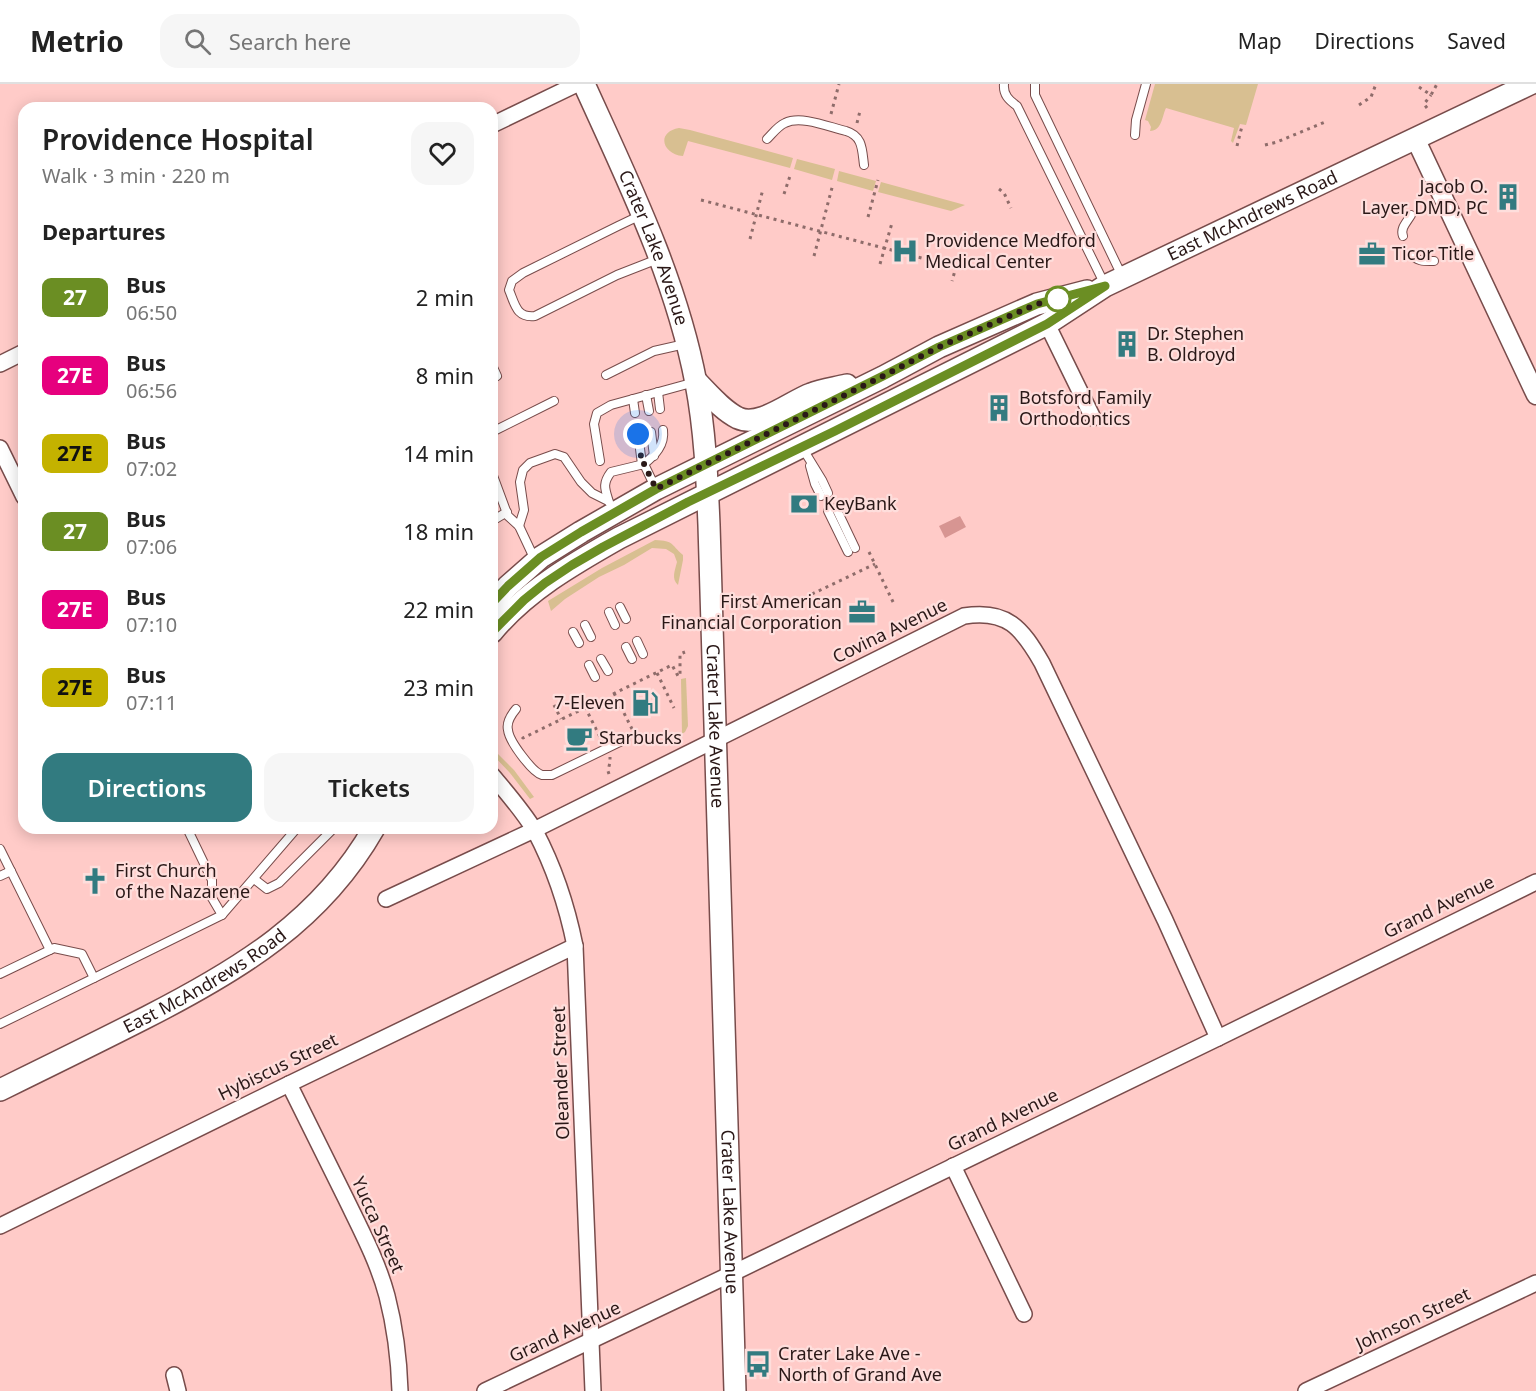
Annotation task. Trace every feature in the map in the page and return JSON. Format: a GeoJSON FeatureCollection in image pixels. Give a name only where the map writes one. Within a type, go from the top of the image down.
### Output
{"type":"FeatureCollection","features":[{"type":"Feature","properties":{"kind":"main road","name":"Crater Lake Avenue"},"geometry":{"type":"LineString","coordinates":[[584,84],[643,215],[676,303],[696,381],[702,418],[708,493],[735,1391]]}},
{"type":"Feature","properties":{"kind":"main road","name":"East McAndrews Road"},"geometry":{"type":"LineString","coordinates":[[498,626],[545,583],[619,538],[708,493],[805,453],[1047,324],[1114,282],[1530,84]]}},
{"type":"Feature","properties":{"kind":"main road","name":"East McAndrews Road"},"geometry":{"type":"LineString","coordinates":[[498,597],[536,562],[581,532],[611,506],[656,489],[939,347],[1037,304],[1114,282]]}},
{"type":"Feature","properties":{"kind":"main road"},"geometry":{"type":"LineString","coordinates":[[696,381],[728,411],[740,419],[749,420],[762,418],[812,393],[883,376]]}},
{"type":"Feature","properties":{"kind":"main road","name":"East McAndrews Road"},"geometry":{"type":"LineString","coordinates":[[0,1090],[183,999],[265,948],[296,923],[327,892],[351,863],[370,834]]}},
{"type":"Feature","properties":{"kind":"street"},"geometry":{"type":"LineString","coordinates":[[498,122],[577,84]]}},
{"type":"Feature","properties":{"kind":"street"},"geometry":{"type":"LineString","coordinates":[[1415,138],[1536,395]]}},
{"type":"Feature","properties":{"kind":"street"},"geometry":{"type":"LineString","coordinates":[[1047,324],[1093,418]]}},
{"type":"Feature","properties":{"kind":"street"},"geometry":{"type":"LineString","coordinates":[[0,364],[18,355]]}},
{"type":"Feature","properties":{"kind":"street"},"geometry":{"type":"LineString","coordinates":[[0,448],[18,485]]}},
{"type":"Feature","properties":{"kind":"street","name":"Covina Avenue"},"geometry":{"type":"LineString","coordinates":[[386,899],[534,830],[964,616],[991,614],[1014,625],[1024,635],[1042,663],[1165,920],[1218,1038]]}},
{"type":"Feature","properties":{"kind":"street","name":"Oleander Street"},"geometry":{"type":"LineString","coordinates":[[498,782],[534,830],[548,858],[569,916],[575,946],[593,1391]]}},
{"type":"Feature","properties":{"kind":"street","name":"Grand Avenue"},"geometry":{"type":"LineString","coordinates":[[485,1391],[731,1274],[1536,882]]}},
{"type":"Feature","properties":{"kind":"street","name":"Hybiscus Street"},"geometry":{"type":"LineString","coordinates":[[0,1226],[575,946]]}},
{"type":"Feature","properties":{"kind":"street","name":"Yucca Street"},"geometry":{"type":"LineString","coordinates":[[289,1084],[379,1270],[395,1335],[400,1391]]}},
{"type":"Feature","properties":{"kind":"street"},"geometry":{"type":"LineString","coordinates":[[953,1166],[1024,1314]]}},
{"type":"Feature","properties":{"kind":"street","name":"Johnson Street"},"geometry":{"type":"LineString","coordinates":[[1306,1391],[1338,1384],[1536,1283]]}},
{"type":"Feature","properties":{"kind":"street"},"geometry":{"type":"LineString","coordinates":[[174,1375],[178,1391]]}},
{"type":"Feature","properties":{"kind":"lane"},"geometry":{"type":"LineString","coordinates":[[1004,84],[1005,94],[1017,106],[1114,282]]}},
{"type":"Feature","properties":{"kind":"lane"},"geometry":{"type":"LineString","coordinates":[[1035,84],[1035,95],[1114,282]]}},
{"type":"Feature","properties":{"kind":"lane"},"geometry":{"type":"LineString","coordinates":[[1135,135],[1136,120],[1146,84]]}},
{"type":"Feature","properties":{"kind":"lane"},"geometry":{"type":"LineString","coordinates":[[767,139],[784,123],[798,119],[846,131],[859,140],[864,165]]}},
{"type":"Feature","properties":{"kind":"lane"},"geometry":{"type":"LineString","coordinates":[[643,215],[523,273],[512,280],[509,290],[518,311],[526,317],[535,316],[617,275],[660,258]]}},
{"type":"Feature","properties":{"kind":"lane"},"geometry":{"type":"LineString","coordinates":[[1403,236],[1404,226],[1412,215]]}},
{"type":"Feature","properties":{"kind":"lane"},"geometry":{"type":"LineString","coordinates":[[1412,254],[1419,260],[1434,261]]}},
{"type":"Feature","properties":{"kind":"lane"},"geometry":{"type":"LineString","coordinates":[[606,375],[654,351],[687,343]]}},
{"type":"Feature","properties":{"kind":"lane"},"geometry":{"type":"LineString","coordinates":[[600,461],[594,424],[597,413],[611,405],[696,381]]}},
{"type":"Feature","properties":{"kind":"lane"},"geometry":{"type":"LineString","coordinates":[[658,392],[660,409]]}},
{"type":"Feature","properties":{"kind":"lane"},"geometry":{"type":"LineString","coordinates":[[646,395],[649,411]]}},
{"type":"Feature","properties":{"kind":"lane"},"geometry":{"type":"LineString","coordinates":[[633,399],[635,412]]}},
{"type":"Feature","properties":{"kind":"lane"},"geometry":{"type":"LineString","coordinates":[[498,429],[554,401]]}},
{"type":"Feature","properties":{"kind":"lane"},"geometry":{"type":"LineString","coordinates":[[611,506],[605,480],[611,472],[643,464],[654,456],[661,446],[663,430]]}},
{"type":"Feature","properties":{"kind":"lane"},"geometry":{"type":"LineString","coordinates":[[651,432],[654,456]]}},
{"type":"Feature","properties":{"kind":"lane"},"geometry":{"type":"LineString","coordinates":[[638,434],[643,464],[656,489]]}},
{"type":"Feature","properties":{"kind":"lane"},"geometry":{"type":"LineString","coordinates":[[805,453],[815,484],[825,494]]}},
{"type":"Feature","properties":{"kind":"lane"},"geometry":{"type":"LineString","coordinates":[[519,526],[524,510],[520,482],[523,470],[530,463],[555,454],[564,457],[581,482],[611,506]]}},
{"type":"Feature","properties":{"kind":"lane"},"geometry":{"type":"LineString","coordinates":[[498,489],[508,516],[519,526],[536,562]]}},
{"type":"Feature","properties":{"kind":"lane"},"geometry":{"type":"LineString","coordinates":[[832,509],[852,550]]}},
{"type":"Feature","properties":{"kind":"lane"},"geometry":{"type":"LineString","coordinates":[[498,517],[507,512]]}},
{"type":"Feature","properties":{"kind":"lane"},"geometry":{"type":"LineString","coordinates":[[620,607],[626,620]]}},
{"type":"Feature","properties":{"kind":"lane"},"geometry":{"type":"LineString","coordinates":[[609,612],[615,625]]}},
{"type":"Feature","properties":{"kind":"lane"},"geometry":{"type":"LineString","coordinates":[[585,625],[591,637]]}},
{"type":"Feature","properties":{"kind":"lane"},"geometry":{"type":"LineString","coordinates":[[573,632],[579,643]]}},
{"type":"Feature","properties":{"kind":"lane"},"geometry":{"type":"LineString","coordinates":[[637,642],[643,654]]}},
{"type":"Feature","properties":{"kind":"lane"},"geometry":{"type":"LineString","coordinates":[[626,647],[632,659]]}},
{"type":"Feature","properties":{"kind":"lane"},"geometry":{"type":"LineString","coordinates":[[602,659],[608,671]]}},
{"type":"Feature","properties":{"kind":"lane"},"geometry":{"type":"LineString","coordinates":[[589,664],[595,677]]}},
{"type":"Feature","properties":{"kind":"lane"},"geometry":{"type":"LineString","coordinates":[[516,709],[510,717],[507,728],[509,737],[536,771],[543,775],[552,775],[626,738]]}},
{"type":"Feature","properties":{"kind":"lane"},"geometry":{"type":"LineString","coordinates":[[190,834],[212,880],[212,898],[222,915]]}},
{"type":"Feature","properties":{"kind":"lane"},"geometry":{"type":"LineString","coordinates":[[0,1024],[222,915],[292,834]]}},
{"type":"Feature","properties":{"kind":"lane"},"geometry":{"type":"LineString","coordinates":[[254,879],[267,889],[279,883],[328,834]]}},
{"type":"Feature","properties":{"kind":"lane"},"geometry":{"type":"LineString","coordinates":[[0,849],[50,950]]}},
{"type":"Feature","properties":{"kind":"lane"},"geometry":{"type":"LineString","coordinates":[[0,876],[11,871]]}},
{"type":"Feature","properties":{"kind":"lane"},"geometry":{"type":"LineString","coordinates":[[0,974],[54,948],[82,954],[94,978]]}},
{"type":"Feature","properties":{"kind":"path"},"geometry":{"type":"LineString","coordinates":[[831,114],[839,84]]}},
{"type":"Feature","properties":{"kind":"path"},"geometry":{"type":"LineString","coordinates":[[1359,105],[1371,97],[1376,84]]}},
{"type":"Feature","properties":{"kind":"path"},"geometry":{"type":"LineString","coordinates":[[1426,108],[1424,104],[1437,84]]}},
{"type":"Feature","properties":{"kind":"path"},"geometry":{"type":"LineString","coordinates":[[1419,87],[1431,94]]}},
{"type":"Feature","properties":{"kind":"path"},"geometry":{"type":"LineString","coordinates":[[857,123],[860,111],[862,112]]}},
{"type":"Feature","properties":{"kind":"path"},"geometry":{"type":"LineString","coordinates":[[1265,145],[1325,122]]}},
{"type":"Feature","properties":{"kind":"path"},"geometry":{"type":"LineString","coordinates":[[1237,146],[1242,126]]}},
{"type":"Feature","properties":{"kind":"path"},"geometry":{"type":"LineString","coordinates":[[784,194],[791,173]]}},
{"type":"Feature","properties":{"kind":"path"},"geometry":{"type":"LineString","coordinates":[[868,217],[878,180]]}},
{"type":"Feature","properties":{"kind":"path"},"geometry":{"type":"LineString","coordinates":[[814,256],[833,184]]}},
{"type":"Feature","properties":{"kind":"path"},"geometry":{"type":"LineString","coordinates":[[750,238],[763,189]]}},
{"type":"Feature","properties":{"kind":"path"},"geometry":{"type":"LineString","coordinates":[[999,189],[1004,193],[1011,208]]}},
{"type":"Feature","properties":{"kind":"path"},"geometry":{"type":"LineString","coordinates":[[701,200],[956,267],[952,281]]}},
{"type":"Feature","properties":{"kind":"path"},"geometry":{"type":"LineString","coordinates":[[880,264],[892,223]]}},
{"type":"Feature","properties":{"kind":"path"},"geometry":{"type":"LineString","coordinates":[[869,552],[895,606]]}},
{"type":"Feature","properties":{"kind":"path"},"geometry":{"type":"LineString","coordinates":[[812,594],[875,564]]}},
{"type":"Feature","properties":{"kind":"path"},"geometry":{"type":"LineString","coordinates":[[740,606],[797,602]]}},
{"type":"Feature","properties":{"kind":"path"},"geometry":{"type":"LineString","coordinates":[[632,729],[614,693],[672,665],[680,676],[680,654],[685,652]]}},
{"type":"Feature","properties":{"kind":"path"},"geometry":{"type":"LineString","coordinates":[[657,673],[674,708]]}},
{"type":"Feature","properties":{"kind":"path"},"geometry":{"type":"LineString","coordinates":[[519,730],[523,738],[597,702]]}},
{"type":"Feature","properties":{"kind":"path"},"geometry":{"type":"LineString","coordinates":[[554,705],[561,719]]}},
{"type":"Feature","properties":{"kind":"path"},"geometry":{"type":"LineString","coordinates":[[585,707],[604,745]]}},
{"type":"Feature","properties":{"kind":"path"},"geometry":{"type":"LineString","coordinates":[[608,753],[609,774]]}},
{"type":"Feature","properties":{"kind":"shaded area"},"geometry":{"type":"Polygon","coordinates":[[[1155,84],[1258,84],[1246,125],[1240,124],[1233,143],[1231,141],[1234,128],[1166,108],[1157,129],[1150,131],[1151,127],[1145,120],[1155,84]]]}},
{"type":"Feature","properties":{"kind":"shaded area"},"geometry":{"type":"Polygon","coordinates":[[[679,128],[793,158],[790,168],[688,141],[683,156],[676,154],[670,151],[664,143],[667,134],[679,128]]]}},
{"type":"Feature","properties":{"kind":"shaded area"},"geometry":{"type":"Polygon","coordinates":[[[797,159],[835,169],[832,180],[794,169],[797,159]]]}},
{"type":"Feature","properties":{"kind":"shaded area"},"geometry":{"type":"Polygon","coordinates":[[[839,171],[876,181],[873,191],[837,181],[839,171]]]}},
{"type":"Feature","properties":{"kind":"shaded area"},"geometry":{"type":"Polygon","coordinates":[[[881,182],[965,205],[951,211],[878,192],[881,182]]]}},
{"type":"Feature","properties":{"kind":"shaded area"},"geometry":{"type":"Polygon","coordinates":[[[960,516],[966,527],[945,538],[939,526],[960,516]]]}},
{"type":"Feature","properties":{"kind":"shaded area"},"geometry":{"type":"Polygon","coordinates":[[[655,540],[669,542],[683,555],[678,585],[674,577],[677,562],[674,554],[666,549],[652,548],[599,577],[551,611],[548,601],[602,568],[655,540]]]}},
{"type":"Feature","properties":{"kind":"shaded area"},"geometry":{"type":"Polygon","coordinates":[[[686,678],[688,726],[682,734],[681,679],[686,678]]]}},
{"type":"Feature","properties":{"kind":"shaded area"},"geometry":{"type":"Polygon","coordinates":[[[498,754],[514,770],[534,797],[530,799],[498,760],[498,754]]]}},
{"type":"Feature","properties":{"kind":"bus line","name":"27"},"geometry":{"type":"LineString","coordinates":[[498,597],[541,557],[656,489],[939,347],[1037,304],[1105,286],[1047,324],[619,538],[545,583],[498,626]]}},
{"type":"Feature","properties":{"kind":"place","name":"Jacob O. Layer, DMD, PC"},"geometry":{"type":"Point","coordinates":[1508,197]}},
{"type":"Feature","properties":{"kind":"place","name":"Providence Medford Medical Center"},"geometry":{"type":"Point","coordinates":[905,251]}},
{"type":"Feature","properties":{"kind":"place","name":"Ticor Title"},"geometry":{"type":"Point","coordinates":[1372,254]}},
{"type":"Feature","properties":{"kind":"place","name":"Dr. Stephen B. Oldroyd"},"geometry":{"type":"Point","coordinates":[1127,344]}},
{"type":"Feature","properties":{"kind":"place","name":"Botsford Family Orthodontics"},"geometry":{"type":"Point","coordinates":[999,408]}},
{"type":"Feature","properties":{"kind":"place","name":"KeyBank"},"geometry":{"type":"Point","coordinates":[804,504]}},
{"type":"Feature","properties":{"kind":"place","name":"First American Financial Corporation"},"geometry":{"type":"Point","coordinates":[862,612]}},
{"type":"Feature","properties":{"kind":"place","name":"7-Eleven"},"geometry":{"type":"Point","coordinates":[645,703]}},
{"type":"Feature","properties":{"kind":"place","name":"Starbucks"},"geometry":{"type":"Point","coordinates":[579,738]}},
{"type":"Feature","properties":{"kind":"place","name":"First Church of the Nazarene"},"geometry":{"type":"Point","coordinates":[95,881]}},
{"type":"Feature","properties":{"kind":"place","name":"Crater Lake Ave - North of Grand Ave"},"geometry":{"type":"Point","coordinates":[758,1364]}},
{"type":"Feature","properties":{"kind":"route"},"geometry":{"type":"LineString","coordinates":[[638,434],[642,464],[656,489],[939,347],[1037,304],[1058,299]]}}]}
